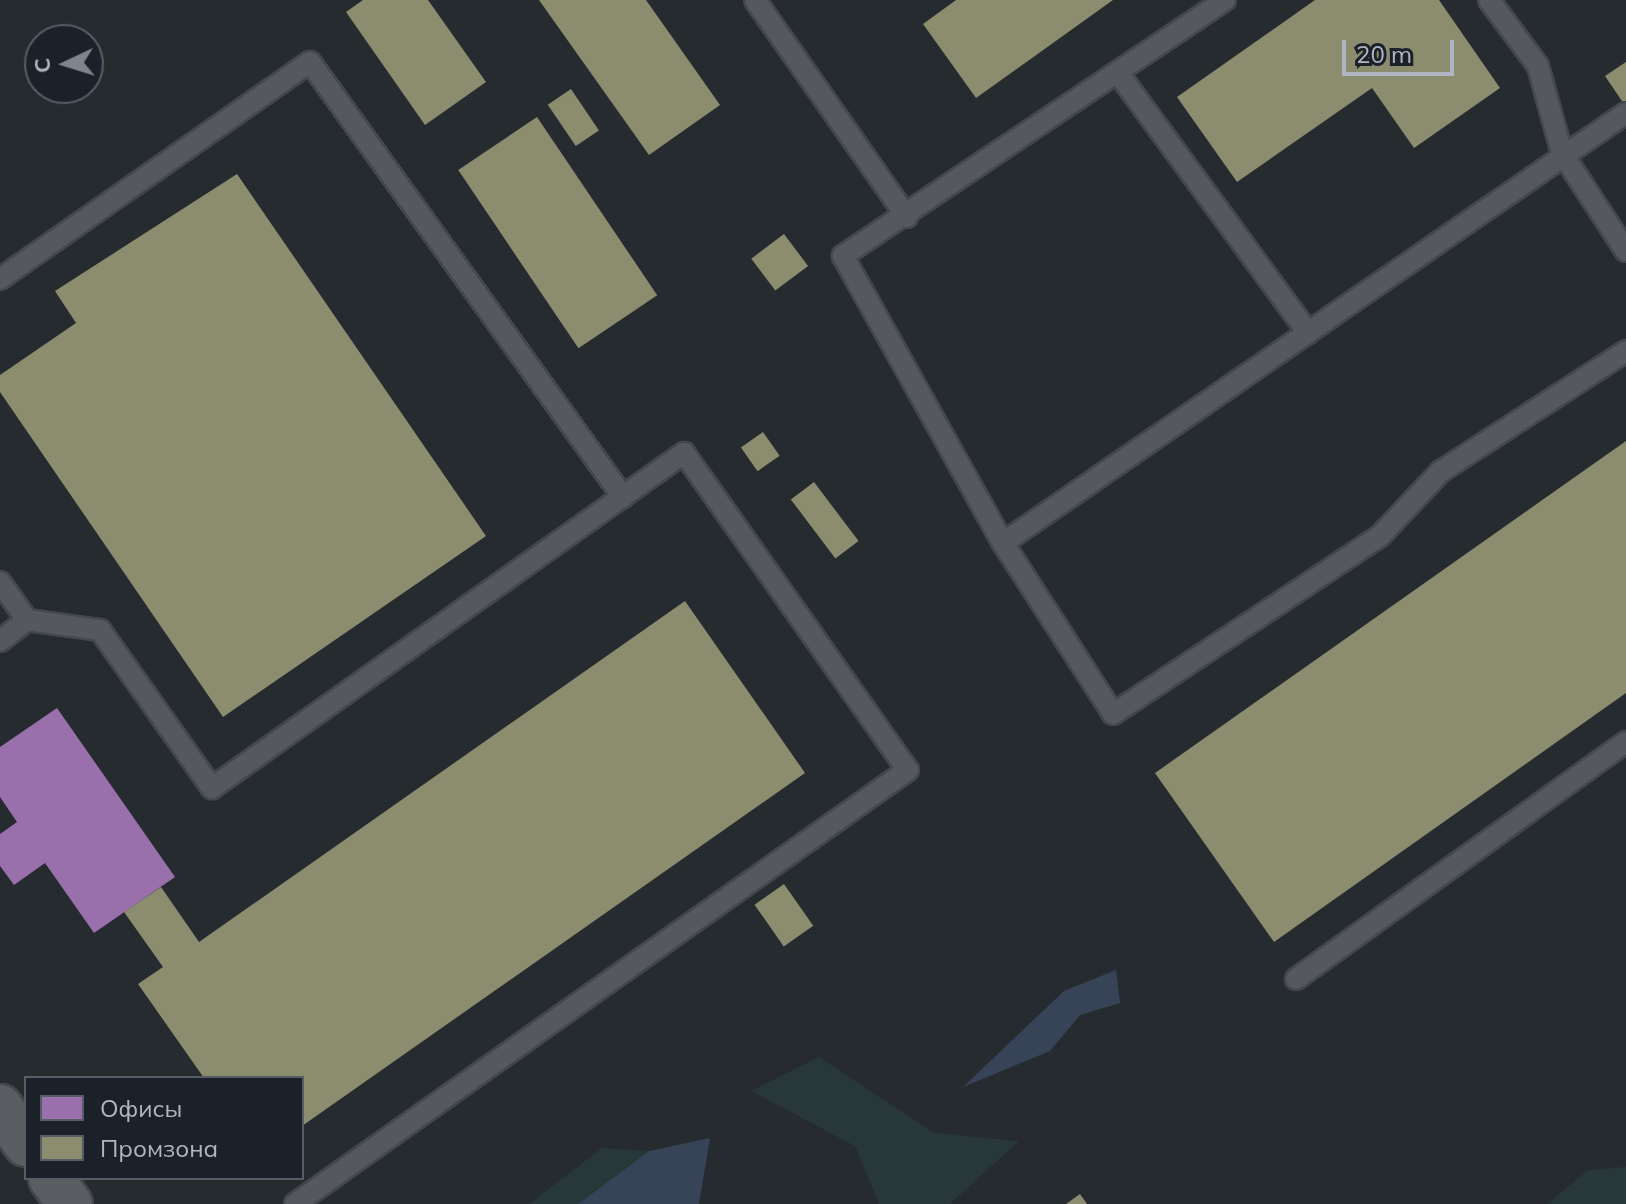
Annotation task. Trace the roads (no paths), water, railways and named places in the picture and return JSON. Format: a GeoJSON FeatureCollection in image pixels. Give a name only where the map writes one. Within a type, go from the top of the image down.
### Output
{"type":"FeatureCollection","features":[{"type":"Feature","properties":{"kind":"street"},"geometry":{"type":"LineString","coordinates":[[0,1107],[22,1152]]}},
{"type":"Feature","properties":{"kind":"street"},"geometry":{"type":"LineString","coordinates":[[52,1180],[70,1204]]}},
{"type":"Feature","properties":{"kind":"lane"},"geometry":{"type":"LineString","coordinates":[[755,0],[907,217]]}},
{"type":"Feature","properties":{"kind":"lane"},"geometry":{"type":"LineString","coordinates":[[1225,0],[907,217],[843,256],[1003,543],[1113,714],[1380,536],[1440,472],[1626,351]]}},
{"type":"Feature","properties":{"kind":"lane"},"geometry":{"type":"LineString","coordinates":[[1489,0],[1538,66],[1562,153],[1626,251]]}},
{"type":"Feature","properties":{"kind":"lane"},"geometry":{"type":"LineString","coordinates":[[0,279],[310,62],[623,497]]}},
{"type":"Feature","properties":{"kind":"lane"},"geometry":{"type":"LineString","coordinates":[[1118,73],[1308,333]]}},
{"type":"Feature","properties":{"kind":"lane"},"geometry":{"type":"LineString","coordinates":[[1003,543],[1562,153],[1626,113]]}},
{"type":"Feature","properties":{"kind":"lane"},"geometry":{"type":"LineString","coordinates":[[0,641],[27,620],[100,630],[212,788],[684,453],[908,770],[295,1204]]}},
{"type":"Feature","properties":{"kind":"lane"},"geometry":{"type":"LineString","coordinates":[[0,582],[27,620]]}},
{"type":"Feature","properties":{"kind":"lane"},"geometry":{"type":"LineString","coordinates":[[1296,979],[1626,742]]}},
{"type":"Feature","properties":{"kind":"water"},"geometry":{"type":"Polygon","coordinates":[[[1116,970],[1120,1003],[1080,1015],[1050,1051],[963,1087],[1064,991],[1116,970]]]}},
{"type":"Feature","properties":{"kind":"water"},"geometry":{"type":"Polygon","coordinates":[[[710,1138],[699,1204],[578,1204],[649,1151],[710,1138]]]}}]}
